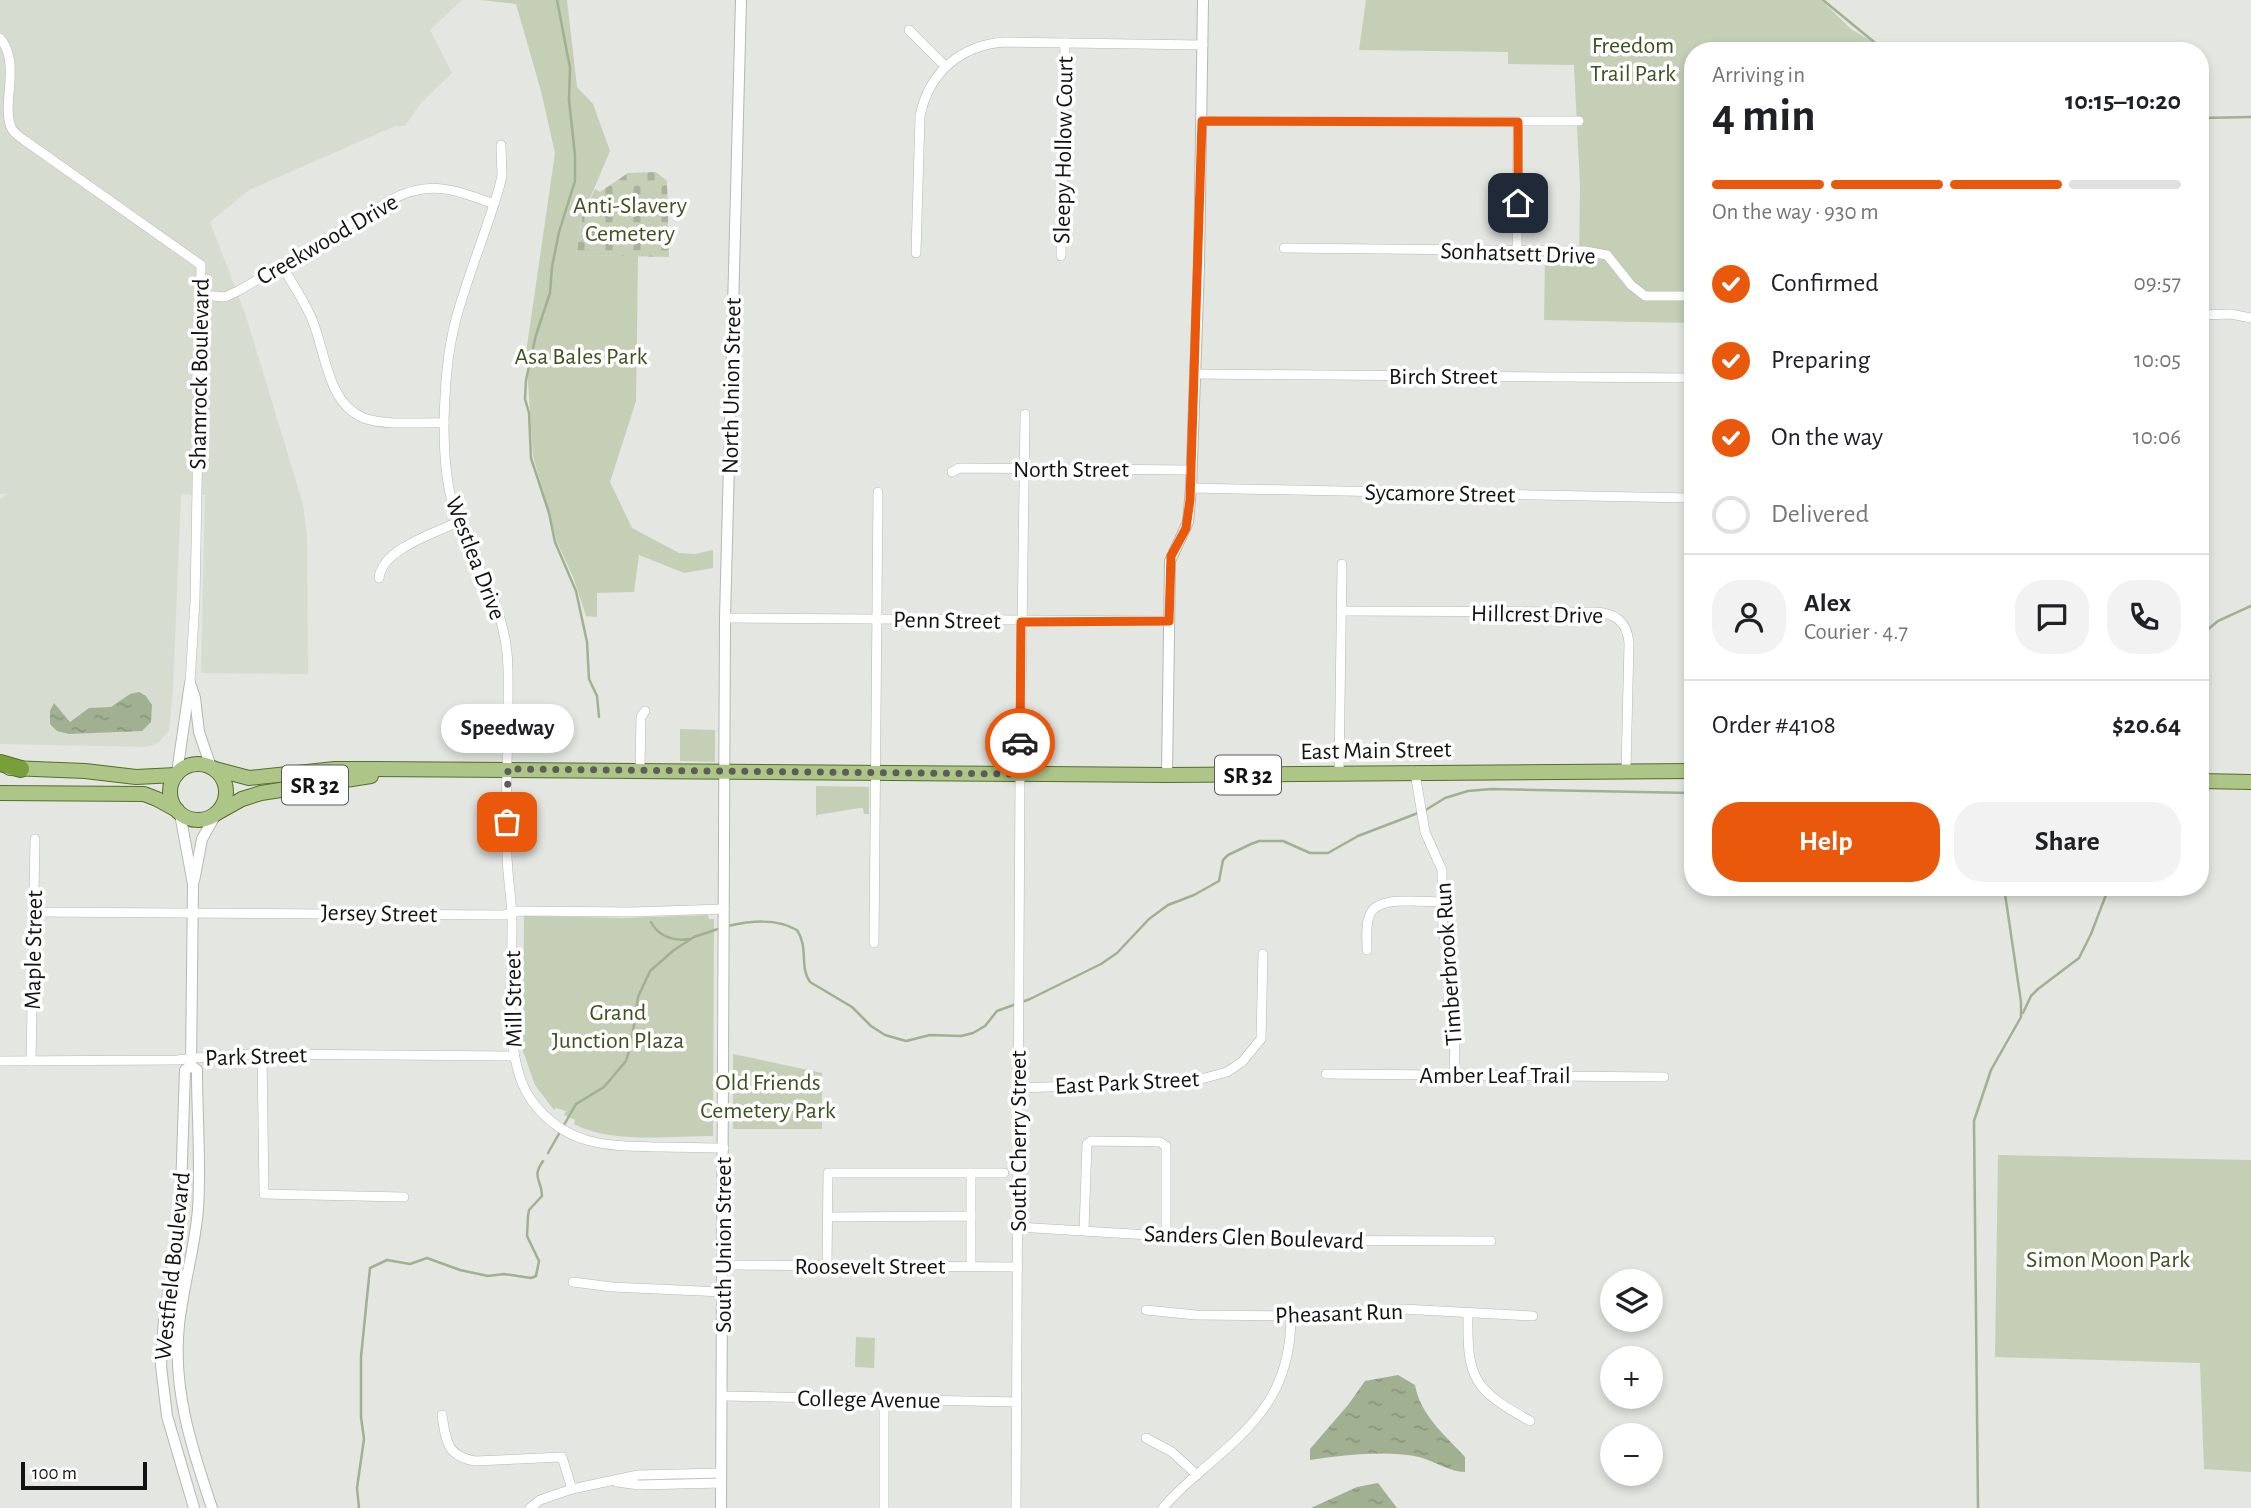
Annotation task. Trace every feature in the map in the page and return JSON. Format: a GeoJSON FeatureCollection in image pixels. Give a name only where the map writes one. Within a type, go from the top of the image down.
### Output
{"type":"FeatureCollection","features":[{"type":"Feature","properties":{"kind":"highway"},"geometry":{"type":"LineString","coordinates":[[0,766],[21,769]]}},
{"type":"Feature","properties":{"kind":"main road"},"geometry":{"type":"LineString","coordinates":[[0,793],[144,794],[191,819],[200,820],[217,813],[225,802],[226,788],[221,775],[213,768],[191,765],[176,774],[136,777],[85,771],[21,769]]}},
{"type":"Feature","properties":{"kind":"main road","name":"SR 32"},"geometry":{"type":"LineString","coordinates":[[213,768],[249,778],[335,769],[724,771]]}},
{"type":"Feature","properties":{"kind":"main road","name":"SR 32"},"geometry":{"type":"LineString","coordinates":[[217,813],[247,797],[268,791],[416,769]]}},
{"type":"Feature","properties":{"kind":"main road","name":"East Main Street"},"geometry":{"type":"LineString","coordinates":[[724,771],[1167,775],[1684,771]]}},
{"type":"Feature","properties":{"kind":"main road"},"geometry":{"type":"LineString","coordinates":[[176,774],[170,791],[178,812]]}},
{"type":"Feature","properties":{"kind":"main road"},"geometry":{"type":"LineString","coordinates":[[2209,781],[2251,782]]}},
{"type":"Feature","properties":{"kind":"street","name":"North Union Street"},"geometry":{"type":"LineString","coordinates":[[724,771],[725,618],[741,0]]}},
{"type":"Feature","properties":{"kind":"street"},"geometry":{"type":"LineString","coordinates":[[1167,775],[1171,556],[1188,522],[1191,488],[1203,0]]}},
{"type":"Feature","properties":{"kind":"street"},"geometry":{"type":"LineString","coordinates":[[909,30],[945,66]]}},
{"type":"Feature","properties":{"kind":"street","name":"Shamrock Boulevard"},"geometry":{"type":"LineString","coordinates":[[0,38],[9,52],[8,112],[12,129],[201,265],[195,601],[190,683],[176,774]]}},
{"type":"Feature","properties":{"kind":"street"},"geometry":{"type":"LineString","coordinates":[[916,253],[920,116],[928,89],[945,66],[959,55],[981,45],[1005,42],[1203,46]]}},
{"type":"Feature","properties":{"kind":"street","name":"Sleepy Hollow Court"},"geometry":{"type":"LineString","coordinates":[[1061,256],[1065,43]]}},
{"type":"Feature","properties":{"kind":"street"},"geometry":{"type":"LineString","coordinates":[[1202,121],[1579,121]]}},
{"type":"Feature","properties":{"kind":"street"},"geometry":{"type":"LineString","coordinates":[[1517,251],[1518,122]]}},
{"type":"Feature","properties":{"kind":"street","name":"Westlea Drive"},"geometry":{"type":"LineString","coordinates":[[501,145],[502,176],[456,320],[445,382],[444,423],[447,478],[458,522],[487,581],[503,630],[508,667],[508,769]]}},
{"type":"Feature","properties":{"kind":"street","name":"Creekwood Drive"},"geometry":{"type":"LineString","coordinates":[[202,295],[232,294],[416,189],[446,189],[494,204]]}},
{"type":"Feature","properties":{"kind":"street","name":"Sonhatsett Drive"},"geometry":{"type":"LineString","coordinates":[[1284,248],[1585,251],[1607,255],[1631,285],[1644,296],[1684,296]]}},
{"type":"Feature","properties":{"kind":"street"},"geometry":{"type":"LineString","coordinates":[[282,266],[311,316],[335,388],[346,406],[354,413],[373,421],[444,423]]}},
{"type":"Feature","properties":{"kind":"street"},"geometry":{"type":"LineString","coordinates":[[2209,315],[2231,314],[2251,318]]}},
{"type":"Feature","properties":{"kind":"street","name":"Birch Street"},"geometry":{"type":"LineString","coordinates":[[1194,374],[1684,378]]}},
{"type":"Feature","properties":{"kind":"street","name":"South Cherry Street"},"geometry":{"type":"LineString","coordinates":[[1016,1508],[1021,622],[1025,414]]}},
{"type":"Feature","properties":{"kind":"street","name":"North Street"},"geometry":{"type":"LineString","coordinates":[[952,472],[957,468],[1191,470]]}},
{"type":"Feature","properties":{"kind":"street","name":"Sycamore Street"},"geometry":{"type":"LineString","coordinates":[[1191,488],[1684,498]]}},
{"type":"Feature","properties":{"kind":"street"},"geometry":{"type":"LineString","coordinates":[[874,943],[878,492]]}},
{"type":"Feature","properties":{"kind":"street"},"geometry":{"type":"LineString","coordinates":[[379,578],[381,567],[391,557],[458,522]]}},
{"type":"Feature","properties":{"kind":"street"},"geometry":{"type":"LineString","coordinates":[[1339,774],[1342,564]]}},
{"type":"Feature","properties":{"kind":"street","name":"Hillcrest Drive"},"geometry":{"type":"LineString","coordinates":[[1341,611],[1594,612],[1616,617],[1624,624],[1629,643],[1626,770]]}},
{"type":"Feature","properties":{"kind":"street","name":"Penn Street"},"geometry":{"type":"LineString","coordinates":[[725,618],[1169,621]]}},
{"type":"Feature","properties":{"kind":"street","name":"Shamrock Boulevard"},"geometry":{"type":"LineString","coordinates":[[190,683],[195,698],[199,732],[213,768]]}},
{"type":"Feature","properties":{"kind":"street"},"geometry":{"type":"LineString","coordinates":[[640,771],[641,717],[645,711]]}},
{"type":"Feature","properties":{"kind":"street","name":"Mill Street"},"geometry":{"type":"LineString","coordinates":[[508,769],[507,852],[512,913],[513,1056],[523,1086],[544,1115],[572,1136],[594,1143],[614,1146],[724,1148]]}},
{"type":"Feature","properties":{"kind":"street","name":"South Union Street"},"geometry":{"type":"LineString","coordinates":[[721,1508],[724,771]]}},
{"type":"Feature","properties":{"kind":"street","name":"Timberbrook Run"},"geometry":{"type":"LineString","coordinates":[[1415,773],[1425,832],[1441,870],[1443,932],[1448,954],[1448,998],[1455,1036],[1454,1075]]}},
{"type":"Feature","properties":{"kind":"street","name":"Westfield Boulevard"},"geometry":{"type":"LineString","coordinates":[[178,812],[193,884]]}},
{"type":"Feature","properties":{"kind":"street","name":"Westfield Boulevard"},"geometry":{"type":"LineString","coordinates":[[212,1508],[186,1427],[178,1359],[181,1314],[194,1248],[198,1207],[197,1070],[192,1062],[193,884],[202,839],[217,813]]}},
{"type":"Feature","properties":{"kind":"street","name":"Maple Street"},"geometry":{"type":"LineString","coordinates":[[31,1061],[35,839]]}},
{"type":"Feature","properties":{"kind":"street"},"geometry":{"type":"LineString","coordinates":[[1367,950],[1369,918],[1378,906],[1393,901],[1443,902]]}},
{"type":"Feature","properties":{"kind":"street","name":"Jersey Street"},"geometry":{"type":"LineString","coordinates":[[34,912],[724,914]]}},
{"type":"Feature","properties":{"kind":"street","name":"East Park Street"},"geometry":{"type":"LineString","coordinates":[[1018,1088],[1159,1083],[1205,1078],[1227,1072],[1242,1062],[1261,1039],[1264,954]]}},
{"type":"Feature","properties":{"kind":"street"},"geometry":{"type":"LineString","coordinates":[[262,1054],[264,1194],[404,1198]]}},
{"type":"Feature","properties":{"kind":"street","name":"Park Street"},"geometry":{"type":"LineString","coordinates":[[0,1061],[192,1062],[262,1054],[513,1056]]}},
{"type":"Feature","properties":{"kind":"street","name":"Westfield Boulevard"},"geometry":{"type":"LineString","coordinates":[[192,1062],[185,1070],[180,1221],[161,1349],[167,1416],[194,1508]]}},
{"type":"Feature","properties":{"kind":"street","name":"Amber Leaf Trail"},"geometry":{"type":"LineString","coordinates":[[1326,1074],[1664,1077]]}},
{"type":"Feature","properties":{"kind":"street"},"geometry":{"type":"LineString","coordinates":[[1084,1230],[1087,1144],[1091,1141],[1160,1142],[1166,1146],[1166,1236]]}},
{"type":"Feature","properties":{"kind":"street"},"geometry":{"type":"LineString","coordinates":[[827,1266],[828,1173],[1004,1173]]}},
{"type":"Feature","properties":{"kind":"street"},"geometry":{"type":"LineString","coordinates":[[971,1173],[971,1266]]}},
{"type":"Feature","properties":{"kind":"street"},"geometry":{"type":"LineString","coordinates":[[827,1217],[971,1216]]}},
{"type":"Feature","properties":{"kind":"street","name":"Sanders Glen Boulevard"},"geometry":{"type":"LineString","coordinates":[[1018,1227],[1230,1240],[1491,1241]]}},
{"type":"Feature","properties":{"kind":"street","name":"Roosevelt Street"},"geometry":{"type":"LineString","coordinates":[[723,1265],[1017,1267]]}},
{"type":"Feature","properties":{"kind":"street"},"geometry":{"type":"LineString","coordinates":[[573,1282],[612,1287],[723,1292]]}},
{"type":"Feature","properties":{"kind":"street","name":"Pheasant Run"},"geometry":{"type":"LineString","coordinates":[[1146,1310],[1196,1315],[1291,1316],[1402,1309],[1533,1316]]}},
{"type":"Feature","properties":{"kind":"street"},"geometry":{"type":"LineString","coordinates":[[1468,1314],[1469,1360],[1478,1382],[1496,1401],[1530,1421]]}},
{"type":"Feature","properties":{"kind":"street"},"geometry":{"type":"LineString","coordinates":[[1163,1508],[1247,1432],[1271,1400],[1286,1361],[1291,1316]]}},
{"type":"Feature","properties":{"kind":"street","name":"College Avenue"},"geometry":{"type":"LineString","coordinates":[[722,1396],[1017,1402]]}},
{"type":"Feature","properties":{"kind":"street"},"geometry":{"type":"LineString","coordinates":[[884,1399],[884,1508]]}},
{"type":"Feature","properties":{"kind":"street"},"geometry":{"type":"LineString","coordinates":[[442,1415],[449,1447],[462,1459],[475,1461],[562,1457],[572,1489]]}},
{"type":"Feature","properties":{"kind":"street"},"geometry":{"type":"LineString","coordinates":[[1146,1438],[1172,1452],[1197,1475]]}},
{"type":"Feature","properties":{"kind":"street"},"geometry":{"type":"LineString","coordinates":[[530,1508],[540,1500],[572,1489],[612,1481],[639,1485],[722,1478]]}},
{"type":"Feature","properties":{"kind":"shaded area"},"geometry":{"type":"Polygon","coordinates":[[[0,0],[462,0],[430,30],[452,73],[421,103],[405,126],[395,126],[249,190],[210,222],[245,313],[303,504],[307,537],[308,674],[201,673],[205,495],[181,494],[169,731],[158,743],[146,747],[0,744],[0,499],[8,494],[0,494],[0,0]]]}},
{"type":"Feature","properties":{"kind":"green space","name":"Asa Bales Park"},"geometry":{"type":"Polygon","coordinates":[[[480,0],[567,0],[577,87],[593,104],[610,151],[582,217],[576,255],[638,256],[636,401],[610,482],[632,528],[679,553],[695,554],[713,550],[713,568],[684,573],[639,555],[634,592],[597,593],[597,617],[586,616],[574,579],[557,542],[533,456],[526,353],[555,153],[541,91],[516,4],[480,0]]]}},
{"type":"Feature","properties":{"kind":"green space","name":"Freedom Trail Park"},"geometry":{"type":"Polygon","coordinates":[[[1366,0],[1821,0],[1851,29],[1873,42],[1684,42],[1684,323],[1544,320],[1545,260],[1579,260],[1580,186],[1574,65],[1508,64],[1508,52],[1359,50],[1366,0]]]}},
{"type":"Feature","properties":{"kind":"green space","name":"Anti-Slavery Cemetery"},"geometry":{"type":"Polygon","coordinates":[[[656,172],[667,181],[669,257],[576,255],[582,217],[595,189],[600,192],[628,173],[656,172]]]}},
{"type":"Feature","properties":{"kind":"green space"},"geometry":{"type":"Polygon","coordinates":[[[680,729],[715,730],[715,762],[680,761],[680,729]]]}},
{"type":"Feature","properties":{"kind":"green space"},"geometry":{"type":"Polygon","coordinates":[[[816,786],[869,787],[869,814],[864,814],[863,808],[859,808],[817,815],[816,818],[816,786]]]}},
{"type":"Feature","properties":{"kind":"green space","name":"Grand Junction Plaza"},"geometry":{"type":"Polygon","coordinates":[[[708,915],[709,919],[714,919],[713,1136],[624,1137],[589,1130],[574,1124],[575,1120],[564,1115],[566,1111],[556,1108],[554,1110],[535,1085],[523,1051],[524,916],[624,918],[708,915]]]}},
{"type":"Feature","properties":{"kind":"green space","name":"Old Friends Cemetery Park"},"geometry":{"type":"Polygon","coordinates":[[[733,1054],[822,1073],[822,1129],[733,1129],[733,1054]]]}},
{"type":"Feature","properties":{"kind":"green space","name":"Simon Moon Park"},"geometry":{"type":"Polygon","coordinates":[[[1998,1155],[2251,1160],[2251,1472],[2204,1469],[2200,1363],[1995,1357],[1998,1155]]]}},
{"type":"Feature","properties":{"kind":"green space"},"geometry":{"type":"Polygon","coordinates":[[[856,1337],[875,1338],[874,1368],[855,1367],[856,1337]]]}},
{"type":"Feature","properties":{"kind":"water"},"geometry":{"type":"Polygon","coordinates":[[[139,692],[146,696],[152,705],[151,722],[142,731],[69,734],[57,731],[50,724],[50,711],[54,703],[70,722],[89,708],[111,707],[130,694],[139,692]]]}},
{"type":"Feature","properties":{"kind":"water"},"geometry":{"type":"Polygon","coordinates":[[[1398,1375],[1415,1385],[1428,1415],[1465,1457],[1465,1472],[1419,1457],[1393,1454],[1310,1460],[1310,1449],[1365,1381],[1398,1375]]]}},
{"type":"Feature","properties":{"kind":"water"},"geometry":{"type":"Polygon","coordinates":[[[1378,1483],[1397,1508],[1311,1508],[1357,1487],[1378,1483]]]}},
{"type":"Feature","properties":{"kind":"waterway"},"geometry":{"type":"LineString","coordinates":[[557,0],[570,68],[569,100],[575,181],[559,232],[550,293],[536,335],[526,380],[525,399],[529,413],[531,458],[549,513],[555,542],[576,591],[587,642],[589,679],[597,696],[599,717]]}},
{"type":"Feature","properties":{"kind":"waterway"},"geometry":{"type":"LineString","coordinates":[[1823,0],[1874,42]]}},
{"type":"Feature","properties":{"kind":"waterway"},"geometry":{"type":"LineString","coordinates":[[2209,118],[2251,117]]}},
{"type":"Feature","properties":{"kind":"waterway"},"geometry":{"type":"LineString","coordinates":[[2209,628],[2218,621],[2251,606]]}},
{"type":"Feature","properties":{"kind":"waterway"},"geometry":{"type":"LineString","coordinates":[[1424,811],[1445,798],[1468,791],[1491,789],[1684,793]]}},
{"type":"Feature","properties":{"kind":"waterway"},"geometry":{"type":"LineString","coordinates":[[728,926],[763,922],[781,924],[797,930],[803,944],[805,970],[810,982],[852,1007],[871,1026],[885,1035],[906,1041],[930,1035],[961,1036],[985,1026],[997,1011],[1030,999],[1101,964],[1117,953],[1149,919],[1168,905],[1219,881],[1223,860],[1228,855],[1259,841],[1283,841],[1310,853],[1328,853],[1358,836],[1418,813]]}},
{"type":"Feature","properties":{"kind":"waterway"},"geometry":{"type":"LineString","coordinates":[[1978,1508],[1974,1121],[1991,1070],[2021,1017],[2005,896]]}},
{"type":"Feature","properties":{"kind":"waterway"},"geometry":{"type":"LineString","coordinates":[[2023,1013],[2031,996],[2038,989],[2079,958],[2106,896]]}},
{"type":"Feature","properties":{"kind":"waterway"},"geometry":{"type":"LineString","coordinates":[[651,922],[667,937],[689,939]]}},
{"type":"Feature","properties":{"kind":"waterway"},"geometry":{"type":"LineString","coordinates":[[548,1153],[576,1104],[604,1087],[626,1061],[638,997],[650,971],[694,937],[721,928]]}},
{"type":"Feature","properties":{"kind":"waterway"},"geometry":{"type":"LineString","coordinates":[[359,1508],[357,1488],[364,1439],[361,1417],[361,1357],[370,1268],[387,1260],[410,1264],[427,1258],[460,1270],[488,1276],[536,1276],[539,1261],[527,1236],[528,1216],[529,1210],[542,1196],[537,1175],[543,1161]]}},
{"type":"Feature","properties":{"kind":"way so far"},"geometry":{"type":"LineString","coordinates":[[507,822],[508,769],[1020,774],[1020,743]]}},
{"type":"Feature","properties":{"kind":"place","name":"Speedway"},"geometry":{"type":"Point","coordinates":[507,822]}},
{"type":"Feature","properties":{"kind":"route"},"geometry":{"type":"LineString","coordinates":[[1020,743],[1021,622],[1169,621],[1171,556],[1186,528],[1190,500],[1202,121],[1518,122],[1518,203]]}}]}
